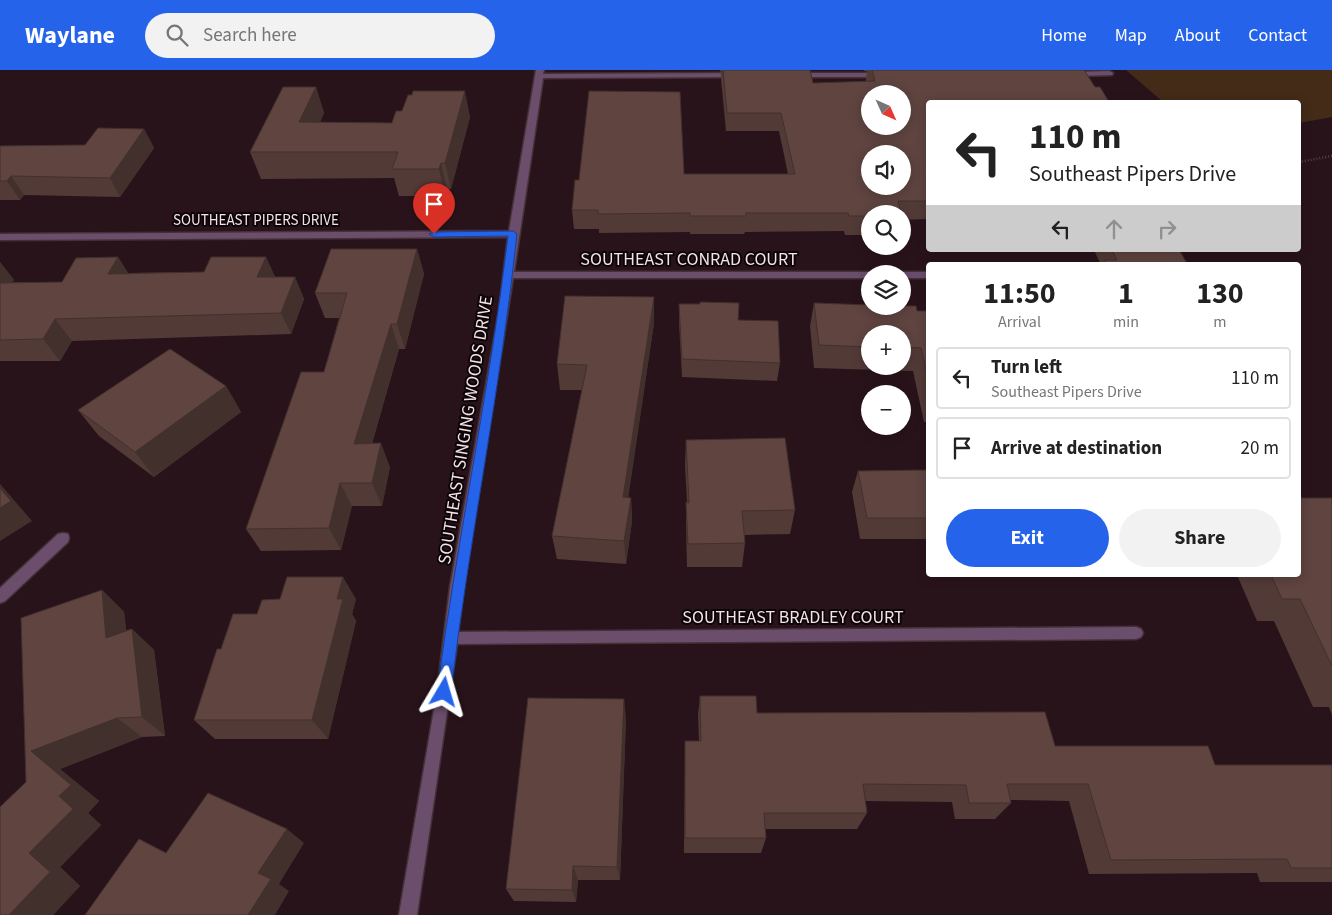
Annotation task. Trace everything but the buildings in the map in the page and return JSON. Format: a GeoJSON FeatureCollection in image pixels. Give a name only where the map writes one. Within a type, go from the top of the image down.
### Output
{"type":"FeatureCollection","features":[{"type":"Feature","properties":{"kind":"street"},"geometry":{"type":"LineString","coordinates":[[539,73],[748,75]]}},
{"type":"Feature","properties":{"kind":"street","name":"SOUTHEAST SINGING WOODS DRIVE"},"geometry":{"type":"LineString","coordinates":[[408,915],[451,638],[457,587],[539,73]]}},
{"type":"Feature","properties":{"kind":"street"},"geometry":{"type":"LineString","coordinates":[[1066,74],[1109,73]]}},
{"type":"Feature","properties":{"kind":"street"},"geometry":{"type":"LineString","coordinates":[[788,75],[897,75]]}},
{"type":"Feature","properties":{"kind":"street","name":"SOUTHEAST PIPERS DRIVE"},"geometry":{"type":"LineString","coordinates":[[0,237],[513,234]]}},
{"type":"Feature","properties":{"kind":"street","name":"SOUTHEAST CONRAD COURT"},"geometry":{"type":"LineString","coordinates":[[508,276],[861,275]]}},
{"type":"Feature","properties":{"kind":"street"},"geometry":{"type":"LineString","coordinates":[[911,275],[926,275]]}},
{"type":"Feature","properties":{"kind":"street"},"geometry":{"type":"LineString","coordinates":[[0,597],[63,538]]}},
{"type":"Feature","properties":{"kind":"street","name":"SOUTHEAST BRADLEY COURT"},"geometry":{"type":"LineString","coordinates":[[451,638],[1136,633]]}},
{"type":"Feature","properties":{"kind":"path"},"geometry":{"type":"LineString","coordinates":[[1301,162],[1332,156]]}},
{"type":"Feature","properties":{"kind":"shaded area"},"geometry":{"type":"Polygon","coordinates":[[[1126,70],[1332,70],[1332,117],[1301,123],[1301,100],[1161,100],[1126,70]]]}},
{"type":"Feature","properties":{"kind":"route"},"geometry":{"type":"LineString","coordinates":[[434,234],[513,234],[504,311],[457,587],[444,692]]}}]}
